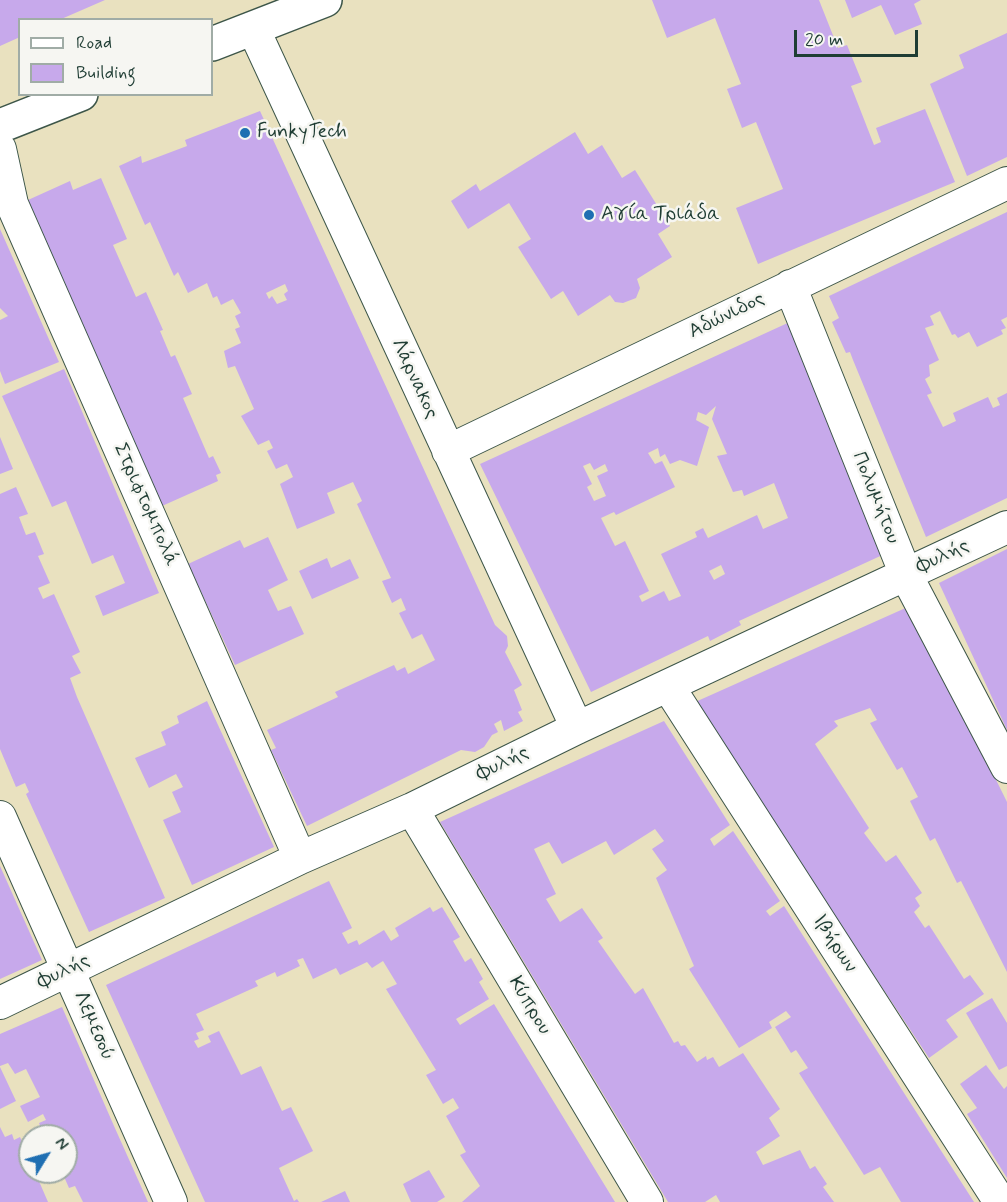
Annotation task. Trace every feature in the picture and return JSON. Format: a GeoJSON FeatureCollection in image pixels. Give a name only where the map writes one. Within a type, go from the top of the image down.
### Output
{"type":"FeatureCollection","features":[{"type":"Feature","properties":{"kind":"main road"},"geometry":{"type":"LineString","coordinates":[[213,45],[308,3]]}},
{"type":"Feature","properties":{"kind":"main road"},"geometry":{"type":"LineString","coordinates":[[0,126],[76,96]]}},
{"type":"Feature","properties":{"kind":"street","name":"Λάρνακος"},"geometry":{"type":"LineString","coordinates":[[253,28],[577,728]]}},
{"type":"Feature","properties":{"kind":"street","name":"Στριφτομπολά"},"geometry":{"type":"LineString","coordinates":[[0,149],[12,204],[300,858]]}},
{"type":"Feature","properties":{"kind":"street","name":"Αδώνιδος"},"geometry":{"type":"LineString","coordinates":[[448,451],[1007,183]]}},
{"type":"Feature","properties":{"kind":"street","name":"Πολυμήτου"},"geometry":{"type":"LineString","coordinates":[[790,286],[906,575],[1007,767]]}},
{"type":"Feature","properties":{"kind":"street","name":"Φυλής"},"geometry":{"type":"LineString","coordinates":[[0,1003],[300,858],[412,809],[577,728],[1007,527]]}},
{"type":"Feature","properties":{"kind":"street","name":"Ιβήρων"},"geometry":{"type":"LineString","coordinates":[[668,686],[1000,1202]]}},
{"type":"Feature","properties":{"kind":"street","name":"Κύπρου"},"geometry":{"type":"LineString","coordinates":[[412,809],[647,1202]]}},
{"type":"Feature","properties":{"kind":"street","name":"Λεμεσού"},"geometry":{"type":"LineString","coordinates":[[0,817],[171,1202]]}},
{"type":"Feature","properties":{"kind":"building"},"geometry":{"type":"Polygon","coordinates":[[[0,0],[105,0],[64,18],[18,18],[18,38],[0,46],[0,0]]]}},
{"type":"Feature","properties":{"kind":"building"},"geometry":{"type":"Polygon","coordinates":[[[652,0],[819,0],[838,48],[847,45],[862,82],[851,86],[874,145],[881,142],[876,128],[925,109],[955,182],[758,264],[736,208],[783,189],[756,122],[742,128],[727,89],[741,84],[715,18],[667,38],[652,0]]]}},
{"type":"Feature","properties":{"kind":"building"},"geometry":{"type":"Polygon","coordinates":[[[845,0],[921,0],[914,4],[922,24],[895,35],[881,5],[852,18],[845,0]]]}},
{"type":"Feature","properties":{"kind":"building"},"geometry":{"type":"Polygon","coordinates":[[[1007,33],[1007,157],[967,176],[930,84],[964,68],[959,55],[1007,33]]]}},
{"type":"Feature","properties":{"kind":"building"},"geometry":{"type":"Polygon","coordinates":[[[260,111],[495,625],[507,636],[508,646],[505,652],[522,685],[514,690],[522,710],[518,712],[523,721],[504,731],[501,720],[494,724],[498,732],[492,735],[484,747],[475,752],[461,750],[307,826],[271,750],[276,748],[267,730],[338,697],[335,692],[394,665],[397,671],[405,667],[408,674],[435,660],[422,634],[412,639],[399,613],[406,610],[401,598],[392,603],[382,581],[391,578],[357,504],[362,501],[353,482],[327,493],[335,513],[297,529],[280,484],[293,477],[287,464],[276,469],[267,451],[273,448],[269,440],[258,445],[241,416],[254,409],[235,366],[228,368],[224,351],[241,343],[235,329],[240,327],[235,316],[241,313],[233,299],[221,305],[217,296],[213,298],[207,283],[188,293],[178,272],[174,276],[150,222],[145,225],[119,166],[141,156],[142,163],[187,146],[185,140],[260,111]],[[285,284],[266,293],[269,299],[272,296],[277,304],[287,300],[284,294],[288,291],[285,284]]]}},
{"type":"Feature","properties":{"kind":"building","name":"Αγία Τριάδα"},"geometry":{"type":"Polygon","coordinates":[[[575,132],[588,154],[602,145],[622,178],[635,170],[670,226],[658,234],[672,257],[637,279],[640,288],[636,298],[623,303],[615,302],[610,295],[578,316],[563,291],[551,299],[518,247],[531,239],[509,203],[468,229],[451,201],[476,184],[480,191],[575,132]]]}},
{"type":"Feature","properties":{"kind":"building"},"geometry":{"type":"Polygon","coordinates":[[[101,178],[127,239],[113,245],[136,297],[146,292],[163,330],[160,331],[171,357],[175,355],[192,394],[183,398],[209,458],[213,456],[221,473],[216,475],[218,481],[162,506],[28,200],[70,181],[73,190],[101,178]]]}},
{"type":"Feature","properties":{"kind":"building"},"geometry":{"type":"Polygon","coordinates":[[[1007,212],[1007,317],[1001,320],[1006,328],[1001,330],[1003,334],[977,347],[969,332],[958,338],[955,334],[952,335],[940,311],[930,316],[934,325],[925,328],[939,360],[929,365],[930,376],[925,379],[932,393],[927,395],[943,427],[956,421],[953,413],[988,397],[993,408],[1000,405],[997,398],[1007,393],[1007,498],[926,537],[850,352],[846,353],[832,322],[839,318],[829,296],[1007,212]]]}},
{"type":"Feature","properties":{"kind":"building"},"geometry":{"type":"Polygon","coordinates":[[[0,229],[59,362],[5,384],[0,371],[0,320],[8,316],[0,308],[0,229]]]}},
{"type":"Feature","properties":{"kind":"building"},"geometry":{"type":"Polygon","coordinates":[[[792,321],[889,552],[739,621],[741,625],[710,641],[708,636],[591,692],[480,464],[792,321]],[[716,406],[706,415],[698,412],[696,420],[709,427],[697,466],[680,460],[670,464],[665,454],[660,457],[658,448],[648,453],[655,464],[662,461],[675,487],[616,515],[614,512],[601,518],[615,546],[625,541],[649,591],[639,596],[642,602],[664,591],[669,601],[681,596],[661,554],[697,537],[695,532],[703,528],[708,538],[757,515],[763,529],[788,518],[774,483],[744,496],[742,490],[733,492],[717,456],[727,454],[712,419],[716,406]],[[590,463],[583,466],[592,484],[587,487],[594,501],[606,496],[597,476],[608,471],[605,464],[594,470],[590,463]],[[721,565],[709,571],[714,580],[725,574],[721,565]]]}},
{"type":"Feature","properties":{"kind":"building"},"geometry":{"type":"Polygon","coordinates":[[[64,369],[159,593],[103,616],[95,596],[125,583],[113,555],[92,564],[66,501],[52,507],[2,396],[64,369]]]}},
{"type":"Feature","properties":{"kind":"building"},"geometry":{"type":"Polygon","coordinates":[[[0,437],[13,469],[0,474],[0,437]]]}},
{"type":"Feature","properties":{"kind":"building"},"geometry":{"type":"Polygon","coordinates":[[[16,487],[28,514],[19,517],[26,535],[35,532],[44,554],[38,556],[50,583],[38,588],[43,599],[54,594],[80,652],[72,656],[81,673],[70,678],[165,898],[89,932],[26,794],[29,792],[25,783],[16,787],[0,749],[0,494],[16,487]]]}},
{"type":"Feature","properties":{"kind":"building"},"geometry":{"type":"Polygon","coordinates":[[[268,537],[288,580],[268,590],[278,611],[291,606],[304,634],[235,665],[188,564],[240,540],[244,548],[268,537]]]}},
{"type":"Feature","properties":{"kind":"building"},"geometry":{"type":"Polygon","coordinates":[[[1007,549],[1007,730],[939,583],[1007,549]]]}},
{"type":"Feature","properties":{"kind":"building"},"geometry":{"type":"Polygon","coordinates":[[[327,558],[331,568],[350,559],[359,578],[312,599],[299,571],[327,558]]]}},
{"type":"Feature","properties":{"kind":"building"},"geometry":{"type":"Polygon","coordinates":[[[910,606],[1007,802],[1007,972],[961,881],[957,883],[935,838],[930,841],[910,801],[918,797],[902,767],[897,770],[870,723],[877,720],[870,708],[834,721],[838,726],[815,744],[869,828],[864,833],[886,862],[896,855],[922,893],[915,898],[920,906],[914,912],[925,928],[929,925],[964,979],[970,975],[984,994],[946,1020],[958,1037],[929,1058],[693,703],[910,606]]]}},
{"type":"Feature","properties":{"kind":"building"},"geometry":{"type":"Polygon","coordinates":[[[207,701],[274,847],[192,885],[163,820],[181,812],[172,792],[183,787],[176,774],[149,788],[135,758],[166,745],[161,732],[179,723],[177,716],[207,701]]]}},
{"type":"Feature","properties":{"kind":"building"},"geometry":{"type":"Polygon","coordinates":[[[664,721],[730,825],[710,839],[714,846],[733,831],[780,901],[766,911],[770,916],[784,906],[974,1202],[901,1202],[880,1167],[864,1175],[799,1073],[808,1068],[796,1050],[791,1053],[775,1027],[791,1017],[786,1011],[769,1022],[772,1028],[739,1048],[689,969],[694,966],[656,878],[667,870],[652,849],[664,841],[655,829],[614,855],[606,841],[562,864],[549,842],[534,849],[556,894],[546,899],[560,922],[582,908],[603,938],[598,941],[635,994],[643,988],[674,1043],[678,1041],[681,1046],[685,1045],[697,1062],[706,1056],[707,1060],[713,1057],[719,1067],[743,1053],[780,1109],[769,1118],[780,1136],[756,1152],[763,1165],[800,1150],[810,1169],[815,1166],[827,1184],[823,1187],[834,1202],[720,1202],[716,1195],[705,1202],[668,1202],[440,822],[664,721]]]}},
{"type":"Feature","properties":{"kind":"building"},"geometry":{"type":"Polygon","coordinates":[[[0,866],[42,960],[0,979],[0,866]]]}},
{"type":"Feature","properties":{"kind":"building"},"geometry":{"type":"Polygon","coordinates":[[[329,881],[352,928],[342,933],[348,944],[357,940],[359,945],[384,930],[391,941],[399,936],[395,928],[430,907],[433,912],[442,907],[460,937],[453,941],[465,962],[471,958],[483,979],[479,982],[489,999],[456,1019],[460,1025],[494,1004],[615,1202],[462,1202],[480,1186],[460,1155],[466,1152],[446,1116],[459,1108],[453,1098],[443,1104],[426,1075],[436,1070],[386,989],[397,984],[383,961],[372,968],[367,962],[340,975],[336,968],[313,979],[303,958],[297,960],[300,966],[277,977],[275,972],[255,981],[258,986],[196,1014],[204,1030],[196,1033],[199,1039],[194,1041],[198,1048],[211,1042],[208,1036],[219,1031],[241,1075],[261,1066],[282,1111],[291,1107],[313,1151],[279,1168],[294,1201],[297,1199],[299,1202],[205,1202],[106,985],[329,881]]]}},
{"type":"Feature","properties":{"kind":"building"},"geometry":{"type":"Polygon","coordinates":[[[992,998],[1007,1023],[1007,1066],[999,1070],[966,1013],[992,998]]]}},
{"type":"Feature","properties":{"kind":"building"},"geometry":{"type":"Polygon","coordinates":[[[62,1007],[148,1202],[83,1202],[75,1186],[69,1188],[67,1184],[78,1184],[78,1124],[39,1124],[46,1120],[43,1114],[28,1122],[20,1106],[40,1097],[26,1069],[15,1074],[8,1063],[0,1066],[0,1034],[62,1007]]]}},
{"type":"Feature","properties":{"kind":"building"},"geometry":{"type":"Polygon","coordinates":[[[986,1065],[1004,1089],[1007,1086],[1007,1178],[967,1114],[977,1108],[960,1084],[986,1065]]]}},
{"type":"Feature","properties":{"kind":"building"},"geometry":{"type":"Polygon","coordinates":[[[0,1067],[16,1101],[0,1109],[0,1067]]]}},
{"type":"Feature","properties":{"kind":"building"},"geometry":{"type":"Polygon","coordinates":[[[0,1127],[5,1137],[12,1134],[14,1140],[18,1138],[18,1184],[40,1184],[48,1202],[0,1202],[0,1127]]]}},
{"type":"Feature","properties":{"kind":"building"},"geometry":{"type":"Polygon","coordinates":[[[429,1170],[445,1197],[437,1202],[411,1202],[403,1184],[429,1170]]]}},
{"type":"Feature","properties":{"kind":"building"},"geometry":{"type":"Polygon","coordinates":[[[345,1191],[350,1202],[321,1202],[345,1191]]]}},
{"type":"Feature","properties":{"kind":"place","name":"FunkyTech"},"geometry":{"type":"Point","coordinates":[245,133]}},
{"type":"Feature","properties":{"kind":"place","name":"Αγία Τριάδα"},"geometry":{"type":"Point","coordinates":[589,215]}}]}
